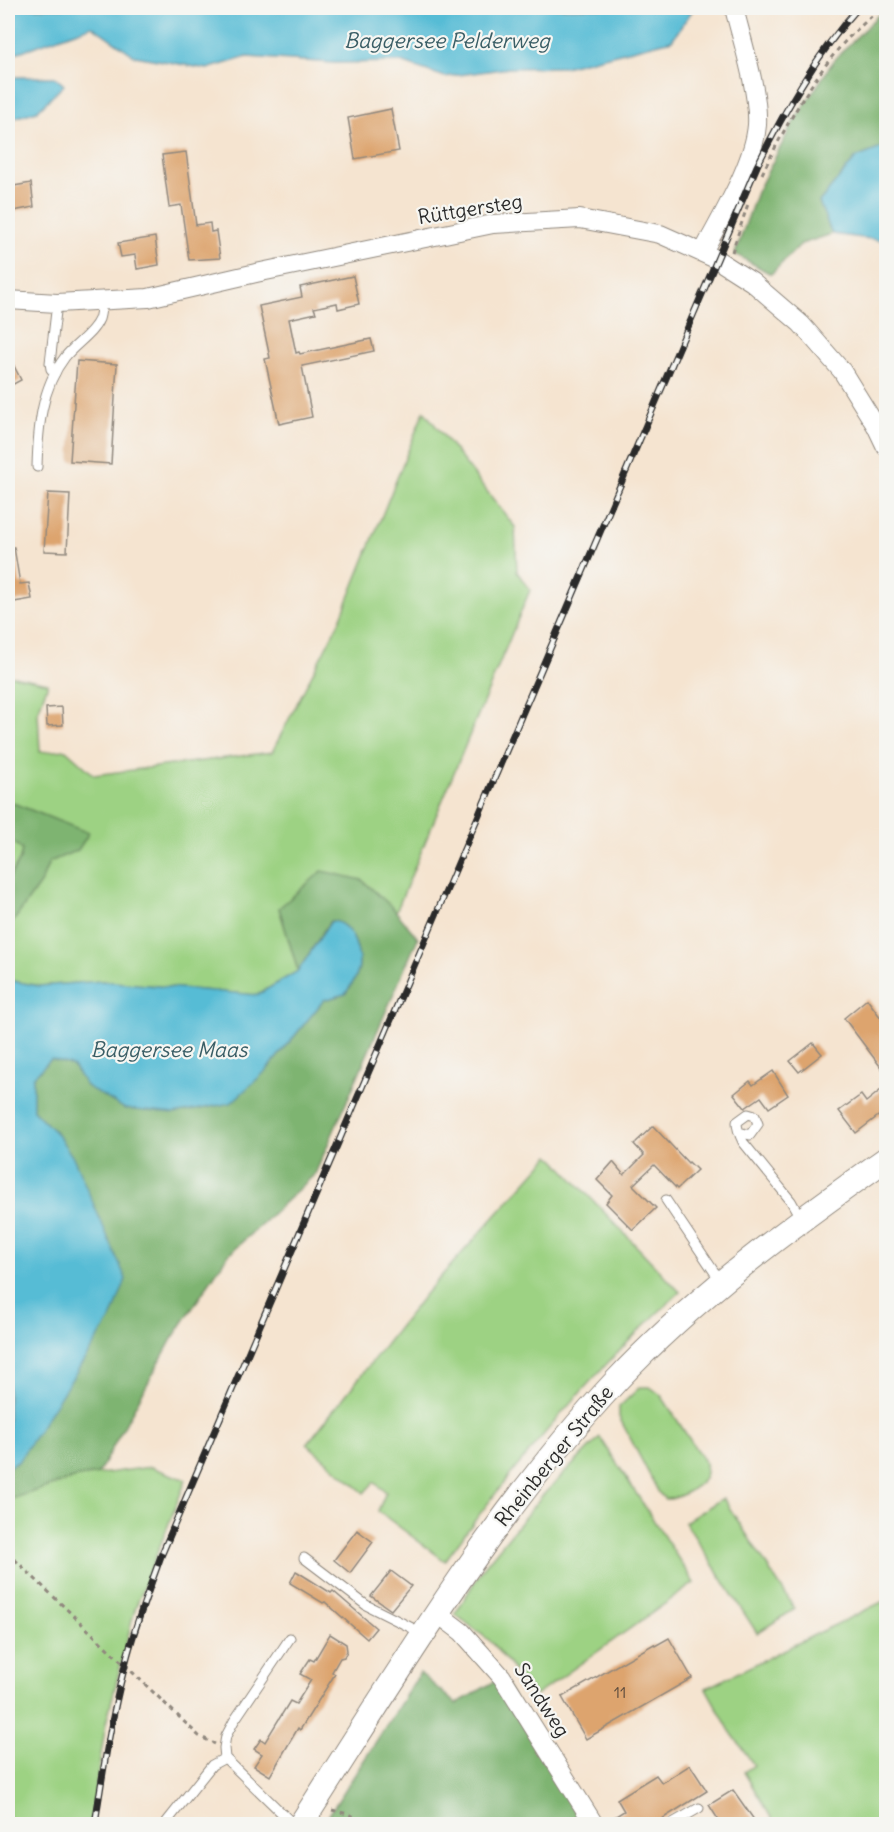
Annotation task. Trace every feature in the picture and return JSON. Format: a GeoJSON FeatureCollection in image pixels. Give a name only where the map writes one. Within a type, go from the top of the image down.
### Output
{"type":"FeatureCollection","features":[{"type":"Feature","properties":{"kind":"main road","name":"Rheinberger Straße"},"geometry":{"type":"LineString","coordinates":[[301,1824],[430,1623],[489,1536],[570,1432],[669,1328],[721,1282],[801,1219],[886,1159]]}},
{"type":"Feature","properties":{"kind":"street"},"geometry":{"type":"LineString","coordinates":[[703,252],[753,149],[757,125],[755,99],[734,8]]}},
{"type":"Feature","properties":{"kind":"street","name":"Rüttgersteg"},"geometry":{"type":"LineString","coordinates":[[8,300],[57,303],[148,298],[493,224],[580,219],[660,234],[703,252],[752,282],[801,324],[835,363],[876,426],[886,447]]}},
{"type":"Feature","properties":{"kind":"street","name":"Sandweg"},"geometry":{"type":"LineString","coordinates":[[430,1623],[462,1632],[502,1677],[594,1824]]}},
{"type":"Feature","properties":{"kind":"lane"},"geometry":{"type":"LineString","coordinates":[[37,467],[40,419],[55,373],[66,356],[94,327],[99,319],[102,300]]}},
{"type":"Feature","properties":{"kind":"lane"},"geometry":{"type":"LineString","coordinates":[[55,373],[50,363],[57,303]]}},
{"type":"Feature","properties":{"kind":"lane"},"geometry":{"type":"LineString","coordinates":[[739,1132],[743,1142],[791,1201],[801,1219]]}},
{"type":"Feature","properties":{"kind":"lane"},"geometry":{"type":"LineString","coordinates":[[666,1200],[721,1282]]}},
{"type":"Feature","properties":{"kind":"lane"},"geometry":{"type":"LineString","coordinates":[[304,1558],[366,1605],[430,1623]]}},
{"type":"Feature","properties":{"kind":"lane"},"geometry":{"type":"LineString","coordinates":[[165,1824],[224,1753],[226,1736],[234,1721],[290,1638]]}},
{"type":"Feature","properties":{"kind":"lane"},"geometry":{"type":"LineString","coordinates":[[224,1753],[293,1824]]}},
{"type":"Feature","properties":{"kind":"lane"},"geometry":{"type":"LineString","coordinates":[[671,1824],[699,1808]]}},
{"type":"Feature","properties":{"kind":"path"},"geometry":{"type":"LineString","coordinates":[[758,181],[802,99],[840,47],[880,8]]}},
{"type":"Feature","properties":{"kind":"path"},"geometry":{"type":"LineString","coordinates":[[727,266],[749,202]]}},
{"type":"Feature","properties":{"kind":"path"},"geometry":{"type":"LineString","coordinates":[[8,1552],[199,1736],[224,1753]]}},
{"type":"Feature","properties":{"kind":"path"},"geometry":{"type":"LineString","coordinates":[[326,1809],[348,1814],[370,1824]]}},
{"type":"Feature","properties":{"kind":"green space"},"geometry":{"type":"Polygon","coordinates":[[[885,8],[886,146],[856,158],[819,202],[832,234],[801,244],[771,274],[735,254],[757,192],[793,123],[834,60],[885,8]]]}},
{"type":"Feature","properties":{"kind":"green space"},"geometry":{"type":"Polygon","coordinates":[[[424,411],[515,527],[517,572],[530,590],[396,912],[362,880],[279,908],[298,971],[257,995],[102,981],[39,986],[8,980],[8,929],[41,882],[49,862],[78,850],[88,833],[8,801],[9,675],[48,683],[38,712],[40,752],[66,750],[94,775],[272,752],[340,620],[424,411]]]}},
{"type":"Feature","properties":{"kind":"green space"},"geometry":{"type":"Polygon","coordinates":[[[8,801],[89,833],[78,850],[49,862],[41,882],[8,929],[8,880],[20,859],[22,850],[15,843],[8,841],[8,801]]]}},
{"type":"Feature","properties":{"kind":"green space"},"geometry":{"type":"Polygon","coordinates":[[[8,841],[15,843],[22,850],[20,859],[8,880],[8,841]]]}},
{"type":"Feature","properties":{"kind":"green space"},"geometry":{"type":"Polygon","coordinates":[[[322,871],[362,880],[392,907],[418,938],[315,1174],[227,1256],[172,1339],[98,1474],[78,1477],[8,1500],[8,1467],[18,1462],[58,1135],[33,1110],[33,1077],[51,1059],[74,1066],[86,1086],[266,1071],[324,1000],[345,994],[359,967],[357,949],[350,933],[338,922],[330,921],[298,971],[279,908],[322,871]]]}},
{"type":"Feature","properties":{"kind":"green space"},"geometry":{"type":"Polygon","coordinates":[[[550,1155],[680,1292],[647,1323],[555,1421],[499,1489],[445,1561],[378,1511],[386,1492],[374,1482],[364,1493],[307,1444],[427,1292],[550,1155]]]}},
{"type":"Feature","properties":{"kind":"green space"},"geometry":{"type":"Polygon","coordinates":[[[640,1387],[650,1387],[661,1395],[705,1463],[706,1473],[700,1483],[689,1491],[670,1499],[665,1499],[659,1493],[619,1417],[619,1407],[640,1387]]]}},
{"type":"Feature","properties":{"kind":"green space"},"geometry":{"type":"Polygon","coordinates":[[[600,1437],[694,1583],[535,1696],[490,1641],[455,1614],[483,1568],[541,1497],[600,1437]]]}},
{"type":"Feature","properties":{"kind":"green space"},"geometry":{"type":"Polygon","coordinates":[[[151,1467],[186,1480],[135,1609],[106,1723],[90,1824],[8,1824],[8,1500],[78,1477],[151,1467]]]}},
{"type":"Feature","properties":{"kind":"green space"},"geometry":{"type":"Polygon","coordinates":[[[723,1498],[795,1609],[757,1633],[685,1522],[723,1498]]]}},
{"type":"Feature","properties":{"kind":"green space"},"geometry":{"type":"Polygon","coordinates":[[[886,1600],[886,1824],[775,1824],[744,1772],[754,1765],[730,1731],[706,1688],[886,1600]]]}},
{"type":"Feature","properties":{"kind":"green space"},"geometry":{"type":"Polygon","coordinates":[[[420,1673],[456,1704],[502,1677],[586,1824],[323,1824],[420,1673]]]}},
{"type":"Feature","properties":{"kind":"water","name":"Baggersee Pelderweg"},"geometry":{"type":"Polygon","coordinates":[[[8,8],[694,8],[672,40],[564,67],[509,68],[445,77],[401,62],[334,63],[247,57],[207,69],[135,56],[92,26],[8,56],[8,8]]]}},
{"type":"Feature","properties":{"kind":"water"},"geometry":{"type":"Polygon","coordinates":[[[8,77],[55,77],[64,85],[37,111],[8,120],[8,77]]]}},
{"type":"Feature","properties":{"kind":"water"},"geometry":{"type":"Polygon","coordinates":[[[886,146],[886,241],[832,234],[819,202],[856,158],[886,146]]]}},
{"type":"Feature","properties":{"kind":"water","name":"Baggersee Maas"},"geometry":{"type":"Polygon","coordinates":[[[331,921],[345,927],[354,941],[359,959],[355,979],[345,994],[324,1000],[266,1071],[231,1103],[174,1114],[125,1109],[86,1086],[73,1066],[51,1059],[33,1077],[33,1110],[58,1135],[74,1159],[126,1279],[112,1317],[18,1462],[8,1467],[8,980],[39,986],[102,981],[257,995],[298,971],[331,921]]]}},
{"type":"Feature","properties":{"kind":"building"},"geometry":{"type":"Polygon","coordinates":[[[391,109],[399,151],[355,159],[348,118],[391,109]]]}},
{"type":"Feature","properties":{"kind":"building"},"geometry":{"type":"Polygon","coordinates":[[[186,152],[196,225],[210,223],[211,232],[216,231],[220,258],[189,260],[181,205],[169,207],[162,155],[186,152]]]}},
{"type":"Feature","properties":{"kind":"building"},"geometry":{"type":"Polygon","coordinates":[[[31,183],[34,207],[8,212],[8,187],[31,183]]]}},
{"type":"Feature","properties":{"kind":"building"},"geometry":{"type":"Polygon","coordinates":[[[155,237],[159,265],[137,269],[135,255],[121,257],[118,243],[155,237]]]}},
{"type":"Feature","properties":{"kind":"building"},"geometry":{"type":"Polygon","coordinates":[[[353,276],[359,304],[338,309],[337,303],[314,308],[316,313],[289,319],[296,353],[371,339],[374,351],[302,366],[312,417],[279,424],[265,359],[270,358],[259,306],[302,297],[300,287],[353,276]]]}},
{"type":"Feature","properties":{"kind":"building"},"geometry":{"type":"Polygon","coordinates":[[[8,354],[21,380],[8,387],[8,354]]]}},
{"type":"Feature","properties":{"kind":"building"},"geometry":{"type":"Polygon","coordinates":[[[77,361],[117,364],[111,464],[70,461],[77,361]]]}},
{"type":"Feature","properties":{"kind":"building"},"geometry":{"type":"Polygon","coordinates":[[[48,493],[70,494],[67,552],[44,551],[48,493]]]}},
{"type":"Feature","properties":{"kind":"building"},"geometry":{"type":"Polygon","coordinates":[[[8,547],[14,547],[20,584],[29,583],[32,599],[8,603],[8,547]]]}},
{"type":"Feature","properties":{"kind":"building"},"geometry":{"type":"Polygon","coordinates":[[[62,707],[63,725],[47,726],[46,708],[62,707]]]}},
{"type":"Feature","properties":{"kind":"building"},"geometry":{"type":"Polygon","coordinates":[[[867,999],[886,1025],[886,1074],[844,1018],[867,999]]]}},
{"type":"Feature","properties":{"kind":"building"},"geometry":{"type":"Polygon","coordinates":[[[813,1043],[822,1054],[799,1072],[790,1061],[813,1043]]]}},
{"type":"Feature","properties":{"kind":"building"},"geometry":{"type":"Polygon","coordinates":[[[773,1071],[788,1095],[769,1108],[761,1097],[745,1108],[734,1094],[750,1081],[753,1085],[773,1071]]]}},
{"type":"Feature","properties":{"kind":"building"},"geometry":{"type":"Polygon","coordinates":[[[886,1086],[886,1110],[856,1133],[839,1111],[861,1095],[866,1102],[886,1086]]]}},
{"type":"Feature","properties":{"kind":"building"},"geometry":{"type":"Polygon","coordinates":[[[653,1126],[697,1170],[677,1189],[654,1165],[633,1185],[656,1208],[633,1230],[606,1203],[612,1195],[597,1180],[613,1162],[624,1175],[644,1155],[634,1144],[653,1126]]]}},
{"type":"Feature","properties":{"kind":"building"},"geometry":{"type":"Polygon","coordinates":[[[357,1530],[373,1542],[350,1573],[334,1560],[357,1530]]]}},
{"type":"Feature","properties":{"kind":"building"},"geometry":{"type":"Polygon","coordinates":[[[296,1571],[331,1593],[333,1591],[376,1628],[367,1639],[325,1602],[323,1603],[290,1583],[296,1571]]]}},
{"type":"Feature","properties":{"kind":"building"},"geometry":{"type":"Polygon","coordinates":[[[391,1571],[411,1586],[391,1610],[371,1596],[391,1571]]]}},
{"type":"Feature","properties":{"kind":"building"},"geometry":{"type":"Polygon","coordinates":[[[330,1634],[346,1644],[347,1651],[344,1657],[340,1658],[332,1672],[335,1674],[300,1730],[298,1728],[270,1776],[254,1766],[262,1754],[254,1749],[261,1739],[265,1742],[290,1701],[296,1704],[311,1680],[300,1674],[310,1659],[314,1661],[330,1634]]]}},
{"type":"Feature","properties":{"kind":"building"},"geometry":{"type":"Polygon","coordinates":[[[669,1638],[692,1678],[586,1739],[562,1697],[654,1644],[655,1646],[669,1638]]]}},
{"type":"Feature","properties":{"kind":"building"},"geometry":{"type":"Polygon","coordinates":[[[690,1765],[707,1791],[654,1824],[605,1824],[624,1811],[617,1799],[656,1775],[662,1783],[690,1765]]]}},
{"type":"Feature","properties":{"kind":"building"},"geometry":{"type":"Polygon","coordinates":[[[733,1790],[757,1824],[721,1824],[709,1805],[733,1790]]]}},
{"type":"Feature","properties":{"kind":"railway"},"geometry":{"type":"LineString","coordinates":[[95,1824],[120,1685],[137,1624],[161,1556],[757,166],[802,84],[828,45],[858,8]]}}]}
